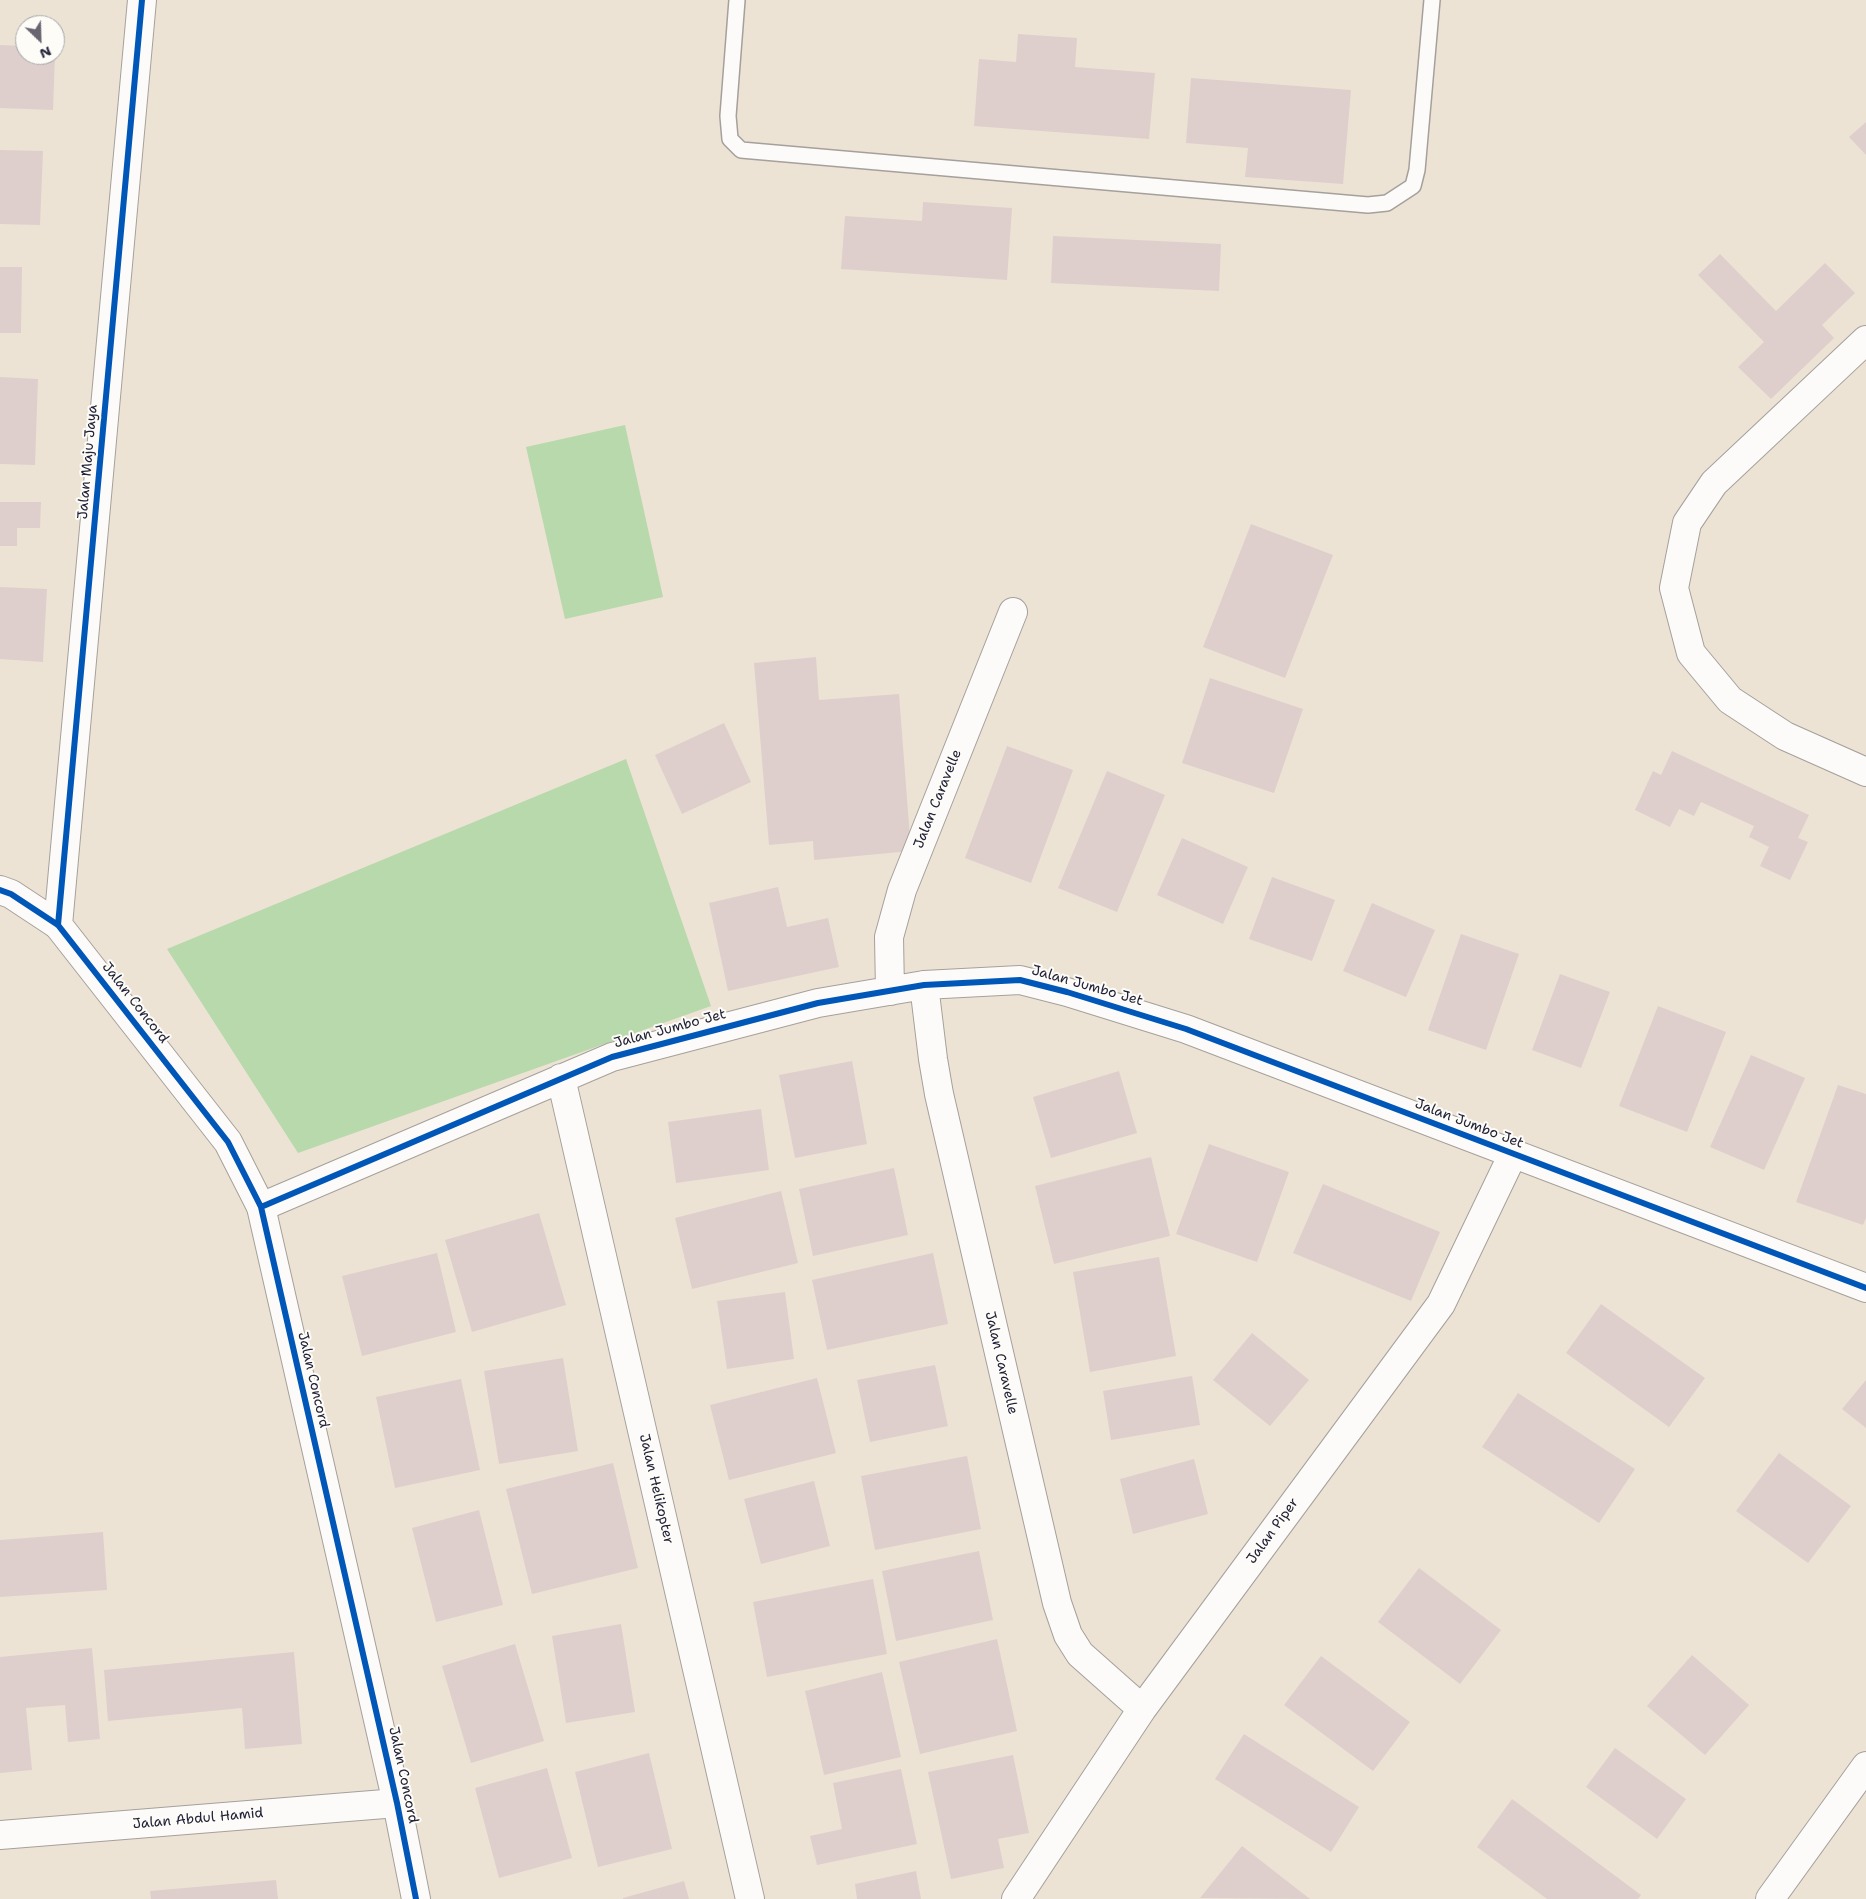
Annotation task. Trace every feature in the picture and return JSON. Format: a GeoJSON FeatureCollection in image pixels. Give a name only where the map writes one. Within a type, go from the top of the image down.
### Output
{"type":"FeatureCollection","features":[{"type":"Feature","properties":{"kind":"street","name":"Jalan Maju Jaya"},"geometry":{"type":"LineString","coordinates":[[58,925],[142,0]]}},
{"type":"Feature","properties":{"kind":"street"},"geometry":{"type":"LineString","coordinates":[[1866,340],[1714,483],[1687,523],[1674,588],[1691,653],[1730,700],[1785,736],[1866,772]]}},
{"type":"Feature","properties":{"kind":"street","name":"Jalan Caravelle"},"geometry":{"type":"LineString","coordinates":[[890,991],[889,937],[902,890],[1013,612]]}},
{"type":"Feature","properties":{"kind":"street","name":"Jalan Concord"},"geometry":{"type":"LineString","coordinates":[[0,890],[11,894],[58,925],[228,1142],[261,1207],[397,1803],[416,1899]]}},
{"type":"Feature","properties":{"kind":"street","name":"Jalan Jumbo Jet"},"geometry":{"type":"LineString","coordinates":[[261,1207],[612,1057],[667,1041],[818,1003],[924,985],[1020,980],[1067,992],[1186,1030],[1866,1288]]}},
{"type":"Feature","properties":{"kind":"street","name":"Jalan Caravelle"},"geometry":{"type":"LineString","coordinates":[[924,985],[932,1059],[939,1094],[1057,1603],[1068,1635],[1080,1654],[1142,1709]]}},
{"type":"Feature","properties":{"kind":"street","name":"Jalan Helikopter"},"geometry":{"type":"LineString","coordinates":[[561,1078],[750,1899]]}},
{"type":"Feature","properties":{"kind":"street","name":"Jalan Piper"},"geometry":{"type":"LineString","coordinates":[[1016,1899],[1142,1709],[1441,1304],[1514,1154]]}},
{"type":"Feature","properties":{"kind":"street"},"geometry":{"type":"LineString","coordinates":[[1770,1899],[1866,1766]]}},
{"type":"Feature","properties":{"kind":"street","name":"Jalan Abdul Hamid"},"geometry":{"type":"LineString","coordinates":[[0,1835],[397,1803]]}},
{"type":"Feature","properties":{"kind":"lane"},"geometry":{"type":"LineString","coordinates":[[737,0],[728,116],[730,139],[741,150],[1368,205],[1387,203],[1412,186],[1417,170],[1432,0]]}},
{"type":"Feature","properties":{"kind":"green space"},"geometry":{"type":"Polygon","coordinates":[[[625,425],[663,597],[565,619],[526,447],[625,425]]]}},
{"type":"Feature","properties":{"kind":"green space"},"geometry":{"type":"Polygon","coordinates":[[[626,759],[711,1006],[298,1153],[167,949],[626,759]]]}},
{"type":"Feature","properties":{"kind":"building"},"geometry":{"type":"Polygon","coordinates":[[[1018,34],[1077,38],[1075,67],[1155,73],[1149,139],[974,126],[979,59],[1016,62],[1018,34]]]}},
{"type":"Feature","properties":{"kind":"building"},"geometry":{"type":"Polygon","coordinates":[[[0,45],[15,46],[15,65],[55,65],[53,110],[0,108],[0,45]]]}},
{"type":"Feature","properties":{"kind":"building"},"geometry":{"type":"Polygon","coordinates":[[[1191,78],[1351,90],[1343,184],[1245,177],[1248,148],[1186,143],[1191,78]]]}},
{"type":"Feature","properties":{"kind":"building"},"geometry":{"type":"Polygon","coordinates":[[[1866,122],[1866,155],[1849,137],[1866,122]]]}},
{"type":"Feature","properties":{"kind":"building"},"geometry":{"type":"Polygon","coordinates":[[[0,150],[43,151],[40,225],[0,224],[0,150]]]}},
{"type":"Feature","properties":{"kind":"building"},"geometry":{"type":"Polygon","coordinates":[[[923,202],[1012,208],[1007,280],[841,269],[845,216],[922,221],[923,202]]]}},
{"type":"Feature","properties":{"kind":"building"},"geometry":{"type":"Polygon","coordinates":[[[1053,236],[1221,244],[1219,291],[1051,283],[1053,236]]]}},
{"type":"Feature","properties":{"kind":"building"},"geometry":{"type":"Polygon","coordinates":[[[1720,254],[1776,311],[1825,263],[1855,293],[1822,325],[1834,338],[1771,399],[1738,367],[1764,342],[1698,275],[1720,254]]]}},
{"type":"Feature","properties":{"kind":"building"},"geometry":{"type":"Polygon","coordinates":[[[0,267],[22,267],[21,333],[0,333],[0,267]]]}},
{"type":"Feature","properties":{"kind":"building"},"geometry":{"type":"Polygon","coordinates":[[[0,377],[38,379],[35,465],[0,464],[0,377]]]}},
{"type":"Feature","properties":{"kind":"building"},"geometry":{"type":"Polygon","coordinates":[[[0,502],[41,502],[40,528],[17,528],[17,546],[0,546],[0,502]]]}},
{"type":"Feature","properties":{"kind":"building"},"geometry":{"type":"Polygon","coordinates":[[[1251,524],[1333,555],[1285,678],[1203,647],[1251,524]]]}},
{"type":"Feature","properties":{"kind":"building"},"geometry":{"type":"Polygon","coordinates":[[[0,587],[47,589],[43,662],[0,659],[0,587]]]}},
{"type":"Feature","properties":{"kind":"building"},"geometry":{"type":"Polygon","coordinates":[[[816,657],[819,700],[899,694],[911,851],[814,860],[813,841],[769,845],[754,663],[816,657]]]}},
{"type":"Feature","properties":{"kind":"building"},"geometry":{"type":"Polygon","coordinates":[[[1210,678],[1303,709],[1274,793],[1182,763],[1210,678]]]}},
{"type":"Feature","properties":{"kind":"building"},"geometry":{"type":"Polygon","coordinates":[[[724,723],[751,782],[682,814],[655,755],[724,723]]]}},
{"type":"Feature","properties":{"kind":"building"},"geometry":{"type":"Polygon","coordinates":[[[1007,746],[1073,770],[1031,883],[965,858],[1007,746]]]}},
{"type":"Feature","properties":{"kind":"building"},"geometry":{"type":"Polygon","coordinates":[[[1672,751],[1809,815],[1798,838],[1808,842],[1790,880],[1760,866],[1769,847],[1749,837],[1754,826],[1701,802],[1694,816],[1679,809],[1670,827],[1635,810],[1653,771],[1661,775],[1672,751]]]}},
{"type":"Feature","properties":{"kind":"building"},"geometry":{"type":"Polygon","coordinates":[[[1107,771],[1165,795],[1117,912],[1058,888],[1107,771]]]}},
{"type":"Feature","properties":{"kind":"building"},"geometry":{"type":"Polygon","coordinates":[[[1182,838],[1248,867],[1223,924],[1157,895],[1182,838]]]}},
{"type":"Feature","properties":{"kind":"building"},"geometry":{"type":"Polygon","coordinates":[[[1272,877],[1335,900],[1312,961],[1249,939],[1272,877]]]}},
{"type":"Feature","properties":{"kind":"building"},"geometry":{"type":"Polygon","coordinates":[[[778,887],[787,927],[828,918],[839,967],[728,991],[709,903],[778,887]]]}},
{"type":"Feature","properties":{"kind":"building"},"geometry":{"type":"Polygon","coordinates":[[[1372,903],[1435,930],[1406,997],[1343,971],[1372,903]]]}},
{"type":"Feature","properties":{"kind":"building"},"geometry":{"type":"Polygon","coordinates":[[[1461,934],[1519,954],[1486,1050],[1428,1030],[1461,934]]]}},
{"type":"Feature","properties":{"kind":"building"},"geometry":{"type":"Polygon","coordinates":[[[1560,974],[1610,992],[1581,1068],[1532,1050],[1560,974]]]}},
{"type":"Feature","properties":{"kind":"building"},"geometry":{"type":"Polygon","coordinates":[[[1658,1006],[1726,1032],[1687,1132],[1619,1106],[1658,1006]]]}},
{"type":"Feature","properties":{"kind":"building"},"geometry":{"type":"Polygon","coordinates":[[[1751,1055],[1805,1078],[1764,1170],[1710,1147],[1751,1055]]]}},
{"type":"Feature","properties":{"kind":"building"},"geometry":{"type":"Polygon","coordinates":[[[852,1061],[867,1144],[795,1158],[779,1075],[852,1061]]]}},
{"type":"Feature","properties":{"kind":"building"},"geometry":{"type":"Polygon","coordinates":[[[1119,1071],[1137,1133],[1051,1158],[1033,1097],[1119,1071]]]}},
{"type":"Feature","properties":{"kind":"building"},"geometry":{"type":"Polygon","coordinates":[[[1838,1085],[1866,1094],[1866,1218],[1863,1225],[1796,1202],[1838,1085]]]}},
{"type":"Feature","properties":{"kind":"building"},"geometry":{"type":"Polygon","coordinates":[[[761,1109],[769,1170],[676,1183],[668,1122],[761,1109]]]}},
{"type":"Feature","properties":{"kind":"building"},"geometry":{"type":"Polygon","coordinates":[[[1209,1144],[1289,1172],[1257,1262],[1176,1234],[1209,1144]]]}},
{"type":"Feature","properties":{"kind":"building"},"geometry":{"type":"Polygon","coordinates":[[[1151,1157],[1170,1236],[1054,1264],[1035,1186],[1151,1157]]]}},
{"type":"Feature","properties":{"kind":"building"},"geometry":{"type":"Polygon","coordinates":[[[894,1168],[908,1235],[813,1256],[799,1189],[894,1168]]]}},
{"type":"Feature","properties":{"kind":"building"},"geometry":{"type":"Polygon","coordinates":[[[1323,1184],[1440,1232],[1411,1301],[1293,1253],[1323,1184]]]}},
{"type":"Feature","properties":{"kind":"building"},"geometry":{"type":"Polygon","coordinates":[[[781,1191],[798,1263],[692,1289],[675,1218],[781,1191]]]}},
{"type":"Feature","properties":{"kind":"building"},"geometry":{"type":"Polygon","coordinates":[[[539,1213],[566,1305],[472,1332],[445,1240],[539,1213]]]}},
{"type":"Feature","properties":{"kind":"building"},"geometry":{"type":"Polygon","coordinates":[[[437,1253],[456,1332],[362,1356],[342,1276],[437,1253]]]}},
{"type":"Feature","properties":{"kind":"building"},"geometry":{"type":"Polygon","coordinates":[[[933,1253],[948,1324],[827,1350],[812,1280],[933,1253]]]}},
{"type":"Feature","properties":{"kind":"building"},"geometry":{"type":"Polygon","coordinates":[[[1159,1257],[1176,1356],[1090,1372],[1073,1272],[1159,1257]]]}},
{"type":"Feature","properties":{"kind":"building"},"geometry":{"type":"Polygon","coordinates":[[[785,1292],[794,1359],[727,1369],[717,1301],[785,1292]]]}},
{"type":"Feature","properties":{"kind":"building"},"geometry":{"type":"Polygon","coordinates":[[[1601,1304],[1705,1378],[1669,1427],[1566,1353],[1601,1304]]]}},
{"type":"Feature","properties":{"kind":"building"},"geometry":{"type":"Polygon","coordinates":[[[1252,1333],[1309,1380],[1270,1426],[1213,1380],[1252,1333]]]}},
{"type":"Feature","properties":{"kind":"building"},"geometry":{"type":"Polygon","coordinates":[[[563,1358],[578,1451],[499,1464],[484,1371],[563,1358]]]}},
{"type":"Feature","properties":{"kind":"building"},"geometry":{"type":"Polygon","coordinates":[[[935,1365],[948,1426],[870,1442],[857,1380],[935,1365]]]}},
{"type":"Feature","properties":{"kind":"building"},"geometry":{"type":"Polygon","coordinates":[[[1192,1376],[1200,1425],[1111,1440],[1103,1391],[1192,1376]]]}},
{"type":"Feature","properties":{"kind":"building"},"geometry":{"type":"Polygon","coordinates":[[[817,1378],[836,1453],[729,1480],[710,1405],[817,1378]]]}},
{"type":"Feature","properties":{"kind":"building"},"geometry":{"type":"Polygon","coordinates":[[[461,1379],[480,1470],[395,1488],[376,1397],[461,1379]]]}},
{"type":"Feature","properties":{"kind":"building"},"geometry":{"type":"Polygon","coordinates":[[[1866,1380],[1866,1428],[1842,1409],[1866,1380]]]}},
{"type":"Feature","properties":{"kind":"building"},"geometry":{"type":"Polygon","coordinates":[[[1518,1393],[1635,1469],[1599,1523],[1482,1447],[1518,1393]]]}},
{"type":"Feature","properties":{"kind":"building"},"geometry":{"type":"Polygon","coordinates":[[[1779,1453],[1851,1506],[1808,1563],[1736,1511],[1779,1453]]]}},
{"type":"Feature","properties":{"kind":"building"},"geometry":{"type":"Polygon","coordinates":[[[967,1456],[981,1529],[875,1550],[861,1476],[967,1456]]]}},
{"type":"Feature","properties":{"kind":"building"},"geometry":{"type":"Polygon","coordinates":[[[1194,1459],[1208,1514],[1133,1534],[1120,1479],[1194,1459]]]}},
{"type":"Feature","properties":{"kind":"building"},"geometry":{"type":"Polygon","coordinates":[[[613,1463],[638,1568],[532,1594],[506,1489],[613,1463]]]}},
{"type":"Feature","properties":{"kind":"building"},"geometry":{"type":"Polygon","coordinates":[[[814,1481],[830,1546],[761,1564],[744,1499],[814,1481]]]}},
{"type":"Feature","properties":{"kind":"building"},"geometry":{"type":"Polygon","coordinates":[[[479,1510],[503,1605],[436,1622],[412,1528],[479,1510]]]}},
{"type":"Feature","properties":{"kind":"building"},"geometry":{"type":"Polygon","coordinates":[[[103,1532],[107,1590],[0,1597],[0,1540],[103,1532]]]}},
{"type":"Feature","properties":{"kind":"building"},"geometry":{"type":"Polygon","coordinates":[[[979,1551],[993,1620],[896,1641],[882,1571],[979,1551]]]}},
{"type":"Feature","properties":{"kind":"building"},"geometry":{"type":"Polygon","coordinates":[[[1419,1568],[1501,1630],[1460,1684],[1378,1622],[1419,1568]]]}},
{"type":"Feature","properties":{"kind":"building"},"geometry":{"type":"Polygon","coordinates":[[[873,1579],[887,1654],[767,1677],[753,1602],[873,1579]]]}},
{"type":"Feature","properties":{"kind":"building"},"geometry":{"type":"Polygon","coordinates":[[[621,1624],[635,1712],[566,1723],[552,1636],[621,1624]]]}},
{"type":"Feature","properties":{"kind":"building"},"geometry":{"type":"Polygon","coordinates":[[[997,1639],[1017,1731],[920,1754],[899,1662],[997,1639]]]}},
{"type":"Feature","properties":{"kind":"building"},"geometry":{"type":"Polygon","coordinates":[[[515,1644],[544,1741],[471,1763],[442,1666],[515,1644]]]}},
{"type":"Feature","properties":{"kind":"building"},"geometry":{"type":"Polygon","coordinates":[[[92,1648],[100,1739],[68,1742],[65,1705],[26,1708],[32,1770],[0,1773],[0,1657],[92,1648]]]}},
{"type":"Feature","properties":{"kind":"building"},"geometry":{"type":"Polygon","coordinates":[[[294,1652],[302,1744],[245,1749],[242,1708],[108,1721],[104,1670],[294,1652]]]}},
{"type":"Feature","properties":{"kind":"building"},"geometry":{"type":"Polygon","coordinates":[[[1692,1655],[1749,1705],[1705,1755],[1647,1706],[1692,1655]]]}},
{"type":"Feature","properties":{"kind":"building"},"geometry":{"type":"Polygon","coordinates":[[[1321,1656],[1410,1722],[1373,1771],[1284,1705],[1321,1656]]]}},
{"type":"Feature","properties":{"kind":"building"},"geometry":{"type":"Polygon","coordinates":[[[882,1672],[901,1757],[824,1775],[805,1691],[882,1672]]]}},
{"type":"Feature","properties":{"kind":"building"},"geometry":{"type":"Polygon","coordinates":[[[1244,1734],[1359,1807],[1331,1852],[1215,1779],[1244,1734]]]}},
{"type":"Feature","properties":{"kind":"building"},"geometry":{"type":"Polygon","coordinates":[[[1615,1748],[1686,1799],[1657,1839],[1586,1787],[1615,1748]]]}},
{"type":"Feature","properties":{"kind":"building"},"geometry":{"type":"Polygon","coordinates":[[[649,1753],[672,1849],[598,1867],[575,1772],[649,1753]]]}},
{"type":"Feature","properties":{"kind":"building"},"geometry":{"type":"Polygon","coordinates":[[[1013,1755],[1029,1833],[998,1839],[1004,1868],[951,1879],[928,1772],[1013,1755]]]}},
{"type":"Feature","properties":{"kind":"building"},"geometry":{"type":"Polygon","coordinates":[[[547,1768],[572,1858],[499,1878],[475,1788],[547,1768]]]}},
{"type":"Feature","properties":{"kind":"building"},"geometry":{"type":"Polygon","coordinates":[[[901,1769],[917,1844],[817,1865],[810,1836],[842,1829],[833,1783],[901,1769]]]}},
{"type":"Feature","properties":{"kind":"building"},"geometry":{"type":"Polygon","coordinates":[[[1512,1799],[1641,1895],[1638,1899],[1547,1899],[1477,1847],[1512,1799]]]}},
{"type":"Feature","properties":{"kind":"building"},"geometry":{"type":"Polygon","coordinates":[[[1242,1846],[1310,1899],[1200,1898],[1242,1846]]]}},
{"type":"Feature","properties":{"kind":"building"},"geometry":{"type":"Polygon","coordinates":[[[916,1871],[921,1899],[857,1899],[855,1884],[916,1871]]]}},
{"type":"Feature","properties":{"kind":"building"},"geometry":{"type":"Polygon","coordinates":[[[276,1880],[278,1899],[151,1899],[150,1891],[276,1880]]]}},
{"type":"Feature","properties":{"kind":"building"},"geometry":{"type":"Polygon","coordinates":[[[684,1881],[689,1899],[623,1899],[623,1898],[684,1881]]]}},
{"type":"Feature","properties":{"kind":"cycle path"},"geometry":{"type":"LineString","coordinates":[[58,925],[142,0]]}},
{"type":"Feature","properties":{"kind":"cycle path"},"geometry":{"type":"LineString","coordinates":[[0,890],[11,894],[58,925],[228,1142],[261,1207],[397,1803],[416,1899]]}},
{"type":"Feature","properties":{"kind":"cycle path"},"geometry":{"type":"LineString","coordinates":[[261,1207],[612,1057],[818,1003],[924,985],[1020,980],[1067,992],[1186,1029],[1866,1288]]}}]}
